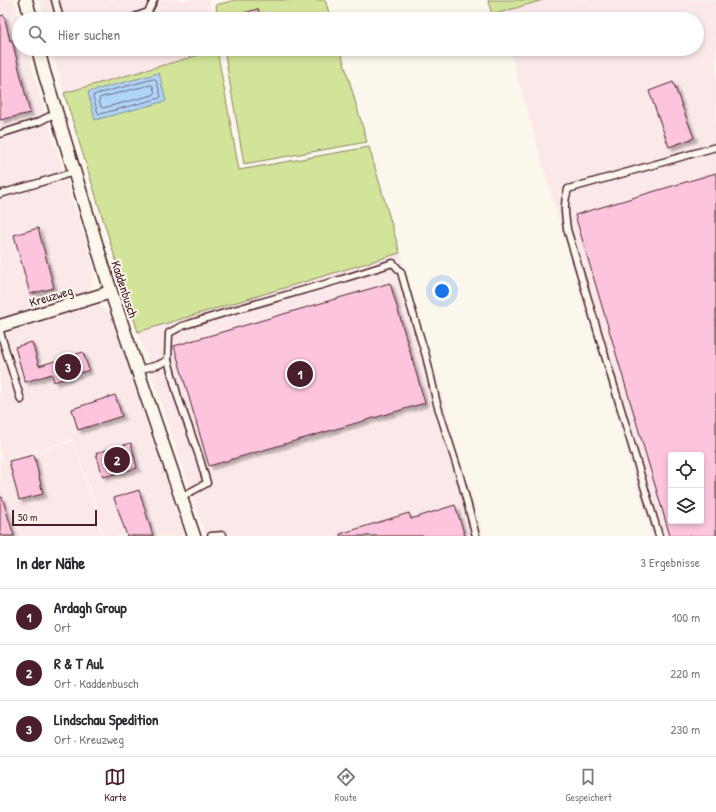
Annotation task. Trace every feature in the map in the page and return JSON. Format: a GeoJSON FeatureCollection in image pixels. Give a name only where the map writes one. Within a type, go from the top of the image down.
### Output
{"type":"FeatureCollection","features":[{"type":"Feature","properties":{"kind":"street"},"geometry":{"type":"LineString","coordinates":[[26,0],[29,12]]}},
{"type":"Feature","properties":{"kind":"street","name":"Kaddenbusch"},"geometry":{"type":"LineString","coordinates":[[40,56],[111,292],[194,536]]}},
{"type":"Feature","properties":{"kind":"street","name":"Kreuzweg"},"geometry":{"type":"LineString","coordinates":[[0,326],[111,292]]}},
{"type":"Feature","properties":{"kind":"lane"},"geometry":{"type":"LineString","coordinates":[[55,0],[58,12]]}},
{"type":"Feature","properties":{"kind":"lane"},"geometry":{"type":"LineString","coordinates":[[148,12],[154,0]]}},
{"type":"Feature","properties":{"kind":"lane"},"geometry":{"type":"LineString","coordinates":[[0,134],[38,122],[56,113]]}},
{"type":"Feature","properties":{"kind":"lane"},"geometry":{"type":"LineString","coordinates":[[659,536],[567,229],[565,199],[568,189],[716,147]]}},
{"type":"Feature","properties":{"kind":"lane"},"geometry":{"type":"LineString","coordinates":[[0,194],[74,172]]}},
{"type":"Feature","properties":{"kind":"lane"},"geometry":{"type":"LineString","coordinates":[[181,497],[207,483],[178,397],[168,360],[169,333],[182,326],[393,263],[401,272],[426,356],[437,404],[460,476],[476,536]]}},
{"type":"Feature","properties":{"kind":"lane"},"geometry":{"type":"LineString","coordinates":[[0,332],[21,400]]}},
{"type":"Feature","properties":{"kind":"lane"},"geometry":{"type":"LineString","coordinates":[[138,370],[158,365],[168,360]]}},
{"type":"Feature","properties":{"kind":"lane"},"geometry":{"type":"LineString","coordinates":[[211,536],[223,536]]}},
{"type":"Feature","properties":{"kind":"shaded area"},"geometry":{"type":"Polygon","coordinates":[[[0,0],[14,0],[17,12],[12,12],[12,56],[29,56],[45,114],[93,265],[93,283],[88,291],[8,317],[0,318],[0,0]]]}},
{"type":"Feature","properties":{"kind":"shaded area"},"geometry":{"type":"Polygon","coordinates":[[[40,0],[209,0],[211,12],[43,12],[40,0]]]}},
{"type":"Feature","properties":{"kind":"shaded area"},"geometry":{"type":"Polygon","coordinates":[[[544,0],[716,0],[716,536],[652,536],[511,56],[704,56],[704,12],[502,12],[544,0]]]}},
{"type":"Feature","properties":{"kind":"shaded area"},"geometry":{"type":"Polygon","coordinates":[[[54,56],[196,56],[64,93],[54,56]]]}},
{"type":"Feature","properties":{"kind":"shaded area"},"geometry":{"type":"Polygon","coordinates":[[[400,253],[483,536],[206,536],[138,332],[400,253]]]}},
{"type":"Feature","properties":{"kind":"shaded area"},"geometry":{"type":"Polygon","coordinates":[[[88,307],[101,307],[111,316],[185,536],[103,536],[94,500],[72,439],[3,461],[0,451],[0,335],[88,307]]]}},
{"type":"Feature","properties":{"kind":"shaded area"},"geometry":{"type":"Polygon","coordinates":[[[72,441],[92,499],[101,536],[0,536],[0,456],[2,462],[72,441]]]}},
{"type":"Feature","properties":{"kind":"green space"},"geometry":{"type":"Polygon","coordinates":[[[235,0],[325,0],[329,12],[217,12],[216,5],[235,0]]]}},
{"type":"Feature","properties":{"kind":"green space"},"geometry":{"type":"Polygon","coordinates":[[[488,0],[543,0],[502,12],[491,12],[488,0]]]}},
{"type":"Feature","properties":{"kind":"green space"},"geometry":{"type":"Polygon","coordinates":[[[196,56],[218,56],[239,170],[369,147],[400,253],[138,332],[64,93],[196,56]]]}},
{"type":"Feature","properties":{"kind":"green space"},"geometry":{"type":"Polygon","coordinates":[[[225,56],[342,56],[367,142],[244,164],[225,56]]]}},
{"type":"Feature","properties":{"kind":"water"},"geometry":{"type":"Polygon","coordinates":[[[159,73],[166,101],[95,120],[88,92],[159,73]]]}},
{"type":"Feature","properties":{"kind":"building"},"geometry":{"type":"Polygon","coordinates":[[[258,9],[259,12],[247,12],[258,9]]]}},
{"type":"Feature","properties":{"kind":"building"},"geometry":{"type":"Polygon","coordinates":[[[4,15],[10,41],[12,40],[12,56],[16,56],[30,113],[0,120],[0,16],[4,15]]]}},
{"type":"Feature","properties":{"kind":"building"},"geometry":{"type":"Polygon","coordinates":[[[673,82],[694,138],[669,147],[649,91],[673,82]]]}},
{"type":"Feature","properties":{"kind":"building"},"geometry":{"type":"Polygon","coordinates":[[[716,173],[716,536],[670,536],[575,215],[716,173]]]}},
{"type":"Feature","properties":{"kind":"building"},"geometry":{"type":"Polygon","coordinates":[[[38,228],[54,288],[30,294],[14,235],[38,228]]]}},
{"type":"Feature","properties":{"kind":"building"},"geometry":{"type":"Polygon","coordinates":[[[390,283],[425,403],[209,466],[174,346],[390,283]]]}},
{"type":"Feature","properties":{"kind":"building"},"geometry":{"type":"Polygon","coordinates":[[[32,342],[39,366],[83,352],[89,370],[54,382],[52,374],[25,382],[15,347],[32,342]]]}},
{"type":"Feature","properties":{"kind":"building"},"geometry":{"type":"Polygon","coordinates":[[[115,395],[122,416],[78,430],[72,409],[115,395]]]}},
{"type":"Feature","properties":{"kind":"building"},"geometry":{"type":"Polygon","coordinates":[[[131,443],[137,468],[103,477],[96,453],[131,443]]]}},
{"type":"Feature","properties":{"kind":"building"},"geometry":{"type":"Polygon","coordinates":[[[34,455],[43,494],[19,500],[9,461],[34,455]]]}},
{"type":"Feature","properties":{"kind":"building"},"geometry":{"type":"Polygon","coordinates":[[[139,490],[153,536],[127,536],[114,498],[139,490]]]}},
{"type":"Feature","properties":{"kind":"building"},"geometry":{"type":"Polygon","coordinates":[[[0,497],[2,497],[14,536],[0,536],[0,497]]]}},
{"type":"Feature","properties":{"kind":"building"},"geometry":{"type":"Polygon","coordinates":[[[455,505],[465,536],[340,536],[340,534],[409,513],[411,519],[455,505]]]}},
{"type":"Feature","properties":{"kind":"place","name":"Lindschau Spedition"},"geometry":{"type":"Point","coordinates":[68,367]}},
{"type":"Feature","properties":{"kind":"place","name":"Ardagh Group"},"geometry":{"type":"Point","coordinates":[300,374]}},
{"type":"Feature","properties":{"kind":"place","name":"R & T Aul"},"geometry":{"type":"Point","coordinates":[117,460]}}]}
